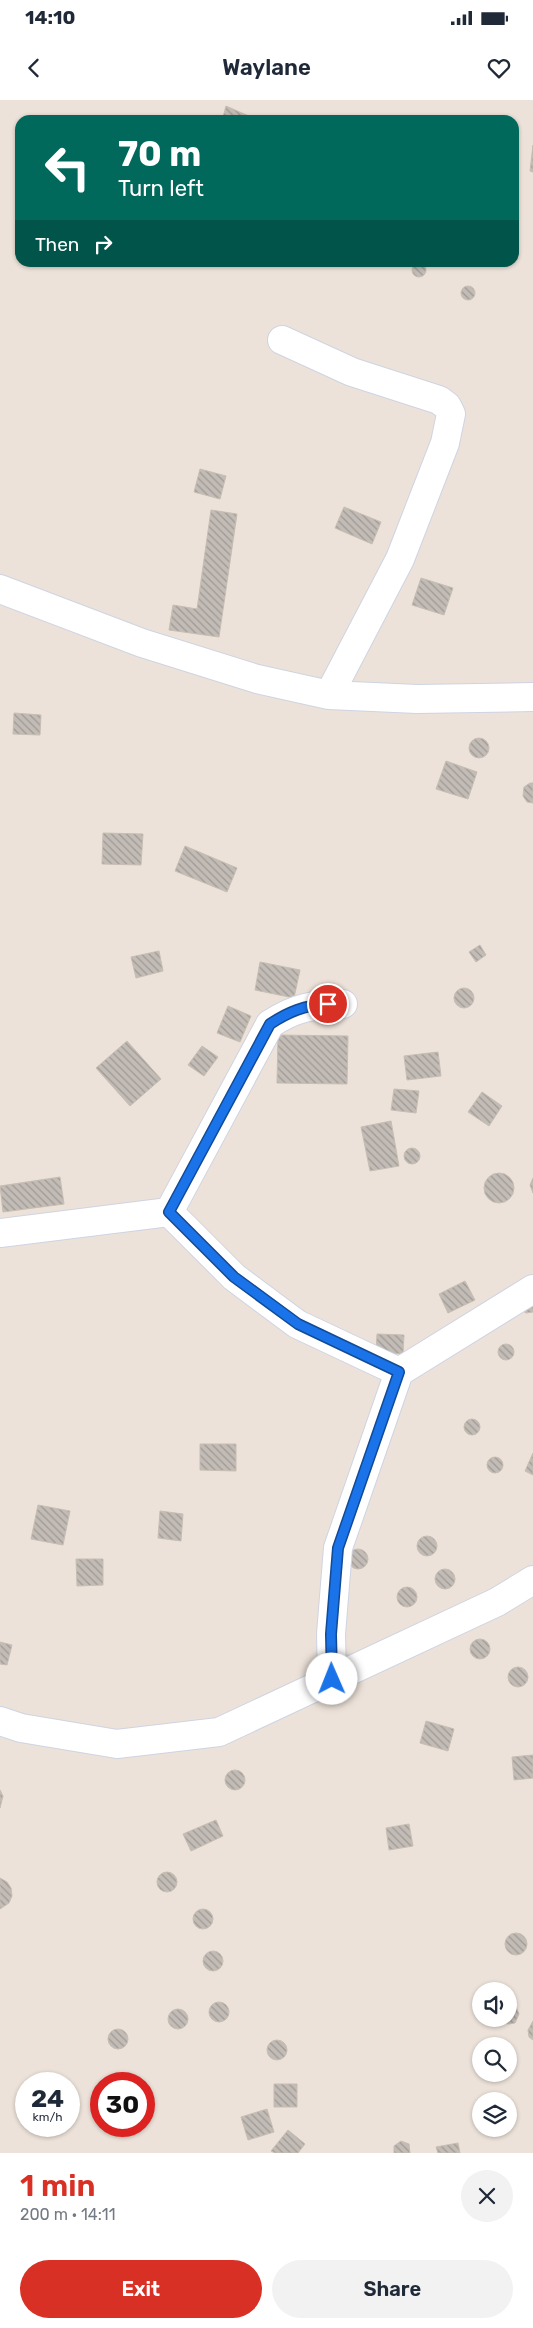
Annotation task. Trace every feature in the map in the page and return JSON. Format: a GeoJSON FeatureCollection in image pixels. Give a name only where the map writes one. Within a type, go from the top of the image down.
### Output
{"type":"FeatureCollection","features":[{"type":"Feature","properties":{"kind":"street"},"geometry":{"type":"LineString","coordinates":[[282,340],[352,372],[439,400],[447,406],[451,414],[445,443],[400,559],[329,695]]}},
{"type":"Feature","properties":{"kind":"street"},"geometry":{"type":"LineString","coordinates":[[0,589],[142,643],[257,679],[329,695],[417,699],[533,697]]}},
{"type":"Feature","properties":{"kind":"street"},"geometry":{"type":"LineString","coordinates":[[169,1212],[270,1024],[288,1012],[313,1005],[342,1004]]}},
{"type":"Feature","properties":{"kind":"street"},"geometry":{"type":"LineString","coordinates":[[0,1233],[169,1212]]}},
{"type":"Feature","properties":{"kind":"street"},"geometry":{"type":"LineString","coordinates":[[169,1212],[234,1277],[298,1324],[399,1372]]}},
{"type":"Feature","properties":{"kind":"street"},"geometry":{"type":"LineString","coordinates":[[332,1679],[331,1634],[338,1548],[399,1372],[533,1289]]}},
{"type":"Feature","properties":{"kind":"street"},"geometry":{"type":"LineString","coordinates":[[0,1721],[21,1728],[117,1744],[220,1732],[497,1602],[533,1580]]}},
{"type":"Feature","properties":{"kind":"building"},"geometry":{"type":"Polygon","coordinates":[[[226,106],[247,115],[224,115],[226,106]]]}},
{"type":"Feature","properties":{"kind":"building"},"geometry":{"type":"Polygon","coordinates":[[[533,145],[533,172],[530,171],[533,145]]]}},
{"type":"Feature","properties":{"kind":"building"},"geometry":{"type":"Polygon","coordinates":[[[413,267],[425,267],[424,275],[419,277],[414,275],[413,267]]]}},
{"type":"Feature","properties":{"kind":"building"},"geometry":{"type":"Polygon","coordinates":[[[468,286],[473,288],[475,293],[473,298],[468,300],[463,298],[461,293],[463,288],[468,286]]]}},
{"type":"Feature","properties":{"kind":"building"},"geometry":{"type":"Polygon","coordinates":[[[200,469],[226,476],[220,499],[194,492],[200,469]]]}},
{"type":"Feature","properties":{"kind":"building"},"geometry":{"type":"Polygon","coordinates":[[[344,507],[381,522],[372,544],[335,528],[344,507]]]}},
{"type":"Feature","properties":{"kind":"building"},"geometry":{"type":"Polygon","coordinates":[[[211,510],[237,514],[219,637],[169,630],[173,605],[197,609],[211,510]]]}},
{"type":"Feature","properties":{"kind":"building"},"geometry":{"type":"Polygon","coordinates":[[[421,578],[453,588],[444,615],[412,605],[421,578]]]}},
{"type":"Feature","properties":{"kind":"building"},"geometry":{"type":"Polygon","coordinates":[[[14,713],[41,715],[40,735],[13,734],[14,713]]]}},
{"type":"Feature","properties":{"kind":"building"},"geometry":{"type":"Polygon","coordinates":[[[475,738],[483,738],[489,744],[489,752],[483,758],[475,758],[469,752],[469,744],[475,738]]]}},
{"type":"Feature","properties":{"kind":"building"},"geometry":{"type":"Polygon","coordinates":[[[446,761],[477,772],[468,799],[436,789],[446,761]]]}},
{"type":"Feature","properties":{"kind":"building"},"geometry":{"type":"Polygon","coordinates":[[[533,783],[533,803],[527,802],[523,796],[524,787],[533,783]]]}},
{"type":"Feature","properties":{"kind":"building"},"geometry":{"type":"Polygon","coordinates":[[[103,833],[143,834],[141,865],[102,864],[103,833]]]}},
{"type":"Feature","properties":{"kind":"building"},"geometry":{"type":"Polygon","coordinates":[[[185,846],[237,868],[227,892],[175,871],[185,846]]]}},
{"type":"Feature","properties":{"kind":"building"},"geometry":{"type":"Polygon","coordinates":[[[480,945],[486,955],[476,962],[469,952],[480,945]]]}},
{"type":"Feature","properties":{"kind":"building"},"geometry":{"type":"Polygon","coordinates":[[[159,951],[163,971],[136,978],[131,957],[159,951]]]}},
{"type":"Feature","properties":{"kind":"building"},"geometry":{"type":"Polygon","coordinates":[[[260,962],[300,970],[294,998],[255,990],[260,962]]]}},
{"type":"Feature","properties":{"kind":"building"},"geometry":{"type":"Polygon","coordinates":[[[460,988],[468,988],[474,994],[474,1002],[468,1008],[460,1008],[454,1002],[454,994],[460,988]]]}},
{"type":"Feature","properties":{"kind":"building"},"geometry":{"type":"Polygon","coordinates":[[[228,1006],[251,1016],[240,1042],[217,1033],[228,1006]]]}},
{"type":"Feature","properties":{"kind":"building"},"geometry":{"type":"Polygon","coordinates":[[[278,1035],[348,1036],[347,1084],[277,1083],[278,1035]]]}},
{"type":"Feature","properties":{"kind":"building"},"geometry":{"type":"Polygon","coordinates":[[[127,1041],[161,1079],[130,1106],[96,1068],[127,1041]]]}},
{"type":"Feature","properties":{"kind":"building"},"geometry":{"type":"Polygon","coordinates":[[[202,1046],[218,1057],[204,1076],[188,1065],[202,1046]]]}},
{"type":"Feature","properties":{"kind":"building"},"geometry":{"type":"Polygon","coordinates":[[[438,1052],[441,1076],[407,1080],[404,1056],[438,1052]]]}},
{"type":"Feature","properties":{"kind":"building"},"geometry":{"type":"Polygon","coordinates":[[[394,1089],[419,1091],[416,1113],[391,1110],[394,1089]]]}},
{"type":"Feature","properties":{"kind":"building"},"geometry":{"type":"Polygon","coordinates":[[[482,1092],[502,1106],[489,1126],[468,1112],[482,1092]]]}},
{"type":"Feature","properties":{"kind":"building"},"geometry":{"type":"Polygon","coordinates":[[[391,1121],[399,1166],[370,1171],[361,1127],[391,1121]]]}},
{"type":"Feature","properties":{"kind":"building"},"geometry":{"type":"Polygon","coordinates":[[[412,1148],[420,1156],[412,1164],[404,1156],[412,1148]]]}},
{"type":"Feature","properties":{"kind":"building"},"geometry":{"type":"Polygon","coordinates":[[[499,1173],[505,1174],[513,1182],[513,1194],[505,1202],[499,1203],[493,1202],[485,1194],[484,1188],[485,1182],[493,1174],[499,1173]]]}},
{"type":"Feature","properties":{"kind":"building"},"geometry":{"type":"Polygon","coordinates":[[[60,1177],[64,1204],[3,1212],[0,1186],[60,1177]]]}},
{"type":"Feature","properties":{"kind":"building"},"geometry":{"type":"Polygon","coordinates":[[[533,1178],[533,1193],[530,1185],[533,1178]]]}},
{"type":"Feature","properties":{"kind":"building"},"geometry":{"type":"Polygon","coordinates":[[[465,1281],[475,1300],[448,1313],[439,1294],[465,1281]]]}},
{"type":"Feature","properties":{"kind":"building"},"geometry":{"type":"Polygon","coordinates":[[[533,1299],[533,1312],[526,1313],[522,1310],[533,1299]]]}},
{"type":"Feature","properties":{"kind":"building"},"geometry":{"type":"Polygon","coordinates":[[[377,1334],[404,1335],[403,1354],[376,1352],[377,1334]]]}},
{"type":"Feature","properties":{"kind":"building"},"geometry":{"type":"Polygon","coordinates":[[[506,1344],[514,1352],[506,1360],[498,1352],[506,1344]]]}},
{"type":"Feature","properties":{"kind":"building"},"geometry":{"type":"Polygon","coordinates":[[[472,1419],[480,1427],[472,1435],[464,1427],[472,1419]]]}},
{"type":"Feature","properties":{"kind":"building"},"geometry":{"type":"Polygon","coordinates":[[[200,1444],[236,1444],[236,1471],[200,1470],[200,1444]]]}},
{"type":"Feature","properties":{"kind":"building"},"geometry":{"type":"Polygon","coordinates":[[[533,1453],[533,1475],[525,1471],[533,1453]]]}},
{"type":"Feature","properties":{"kind":"building"},"geometry":{"type":"Polygon","coordinates":[[[495,1457],[503,1465],[495,1473],[487,1465],[495,1457]]]}},
{"type":"Feature","properties":{"kind":"building"},"geometry":{"type":"Polygon","coordinates":[[[38,1505],[70,1511],[63,1545],[31,1539],[38,1505]]]}},
{"type":"Feature","properties":{"kind":"building"},"geometry":{"type":"Polygon","coordinates":[[[160,1511],[183,1514],[181,1541],[158,1538],[160,1511]]]}},
{"type":"Feature","properties":{"kind":"building"},"geometry":{"type":"Polygon","coordinates":[[[423,1536],[431,1536],[437,1542],[437,1550],[431,1556],[423,1556],[417,1550],[417,1542],[423,1536]]]}},
{"type":"Feature","properties":{"kind":"building"},"geometry":{"type":"Polygon","coordinates":[[[358,1549],[365,1552],[368,1559],[365,1566],[358,1569],[351,1566],[348,1559],[351,1552],[358,1549]]]}},
{"type":"Feature","properties":{"kind":"building"},"geometry":{"type":"Polygon","coordinates":[[[76,1559],[103,1559],[103,1585],[77,1586],[76,1559]]]}},
{"type":"Feature","properties":{"kind":"building"},"geometry":{"type":"Polygon","coordinates":[[[441,1569],[449,1569],[455,1575],[455,1583],[449,1589],[441,1589],[435,1583],[435,1575],[441,1569]]]}},
{"type":"Feature","properties":{"kind":"building"},"geometry":{"type":"Polygon","coordinates":[[[403,1587],[411,1587],[417,1593],[417,1601],[411,1607],[403,1607],[397,1601],[397,1593],[403,1587]]]}},
{"type":"Feature","properties":{"kind":"building"},"geometry":{"type":"Polygon","coordinates":[[[476,1639],[484,1639],[490,1645],[490,1653],[484,1659],[476,1659],[470,1653],[470,1645],[476,1639]]]}},
{"type":"Feature","properties":{"kind":"building"},"geometry":{"type":"Polygon","coordinates":[[[0,1642],[12,1645],[7,1665],[0,1664],[0,1642]]]}},
{"type":"Feature","properties":{"kind":"building"},"geometry":{"type":"Polygon","coordinates":[[[514,1667],[522,1667],[528,1673],[528,1681],[522,1687],[514,1687],[508,1681],[508,1673],[514,1667]]]}},
{"type":"Feature","properties":{"kind":"building"},"geometry":{"type":"Polygon","coordinates":[[[426,1721],[454,1729],[448,1751],[420,1743],[426,1721]]]}},
{"type":"Feature","properties":{"kind":"building"},"geometry":{"type":"Polygon","coordinates":[[[533,1755],[533,1778],[514,1780],[512,1757],[533,1755]]]}},
{"type":"Feature","properties":{"kind":"building"},"geometry":{"type":"Polygon","coordinates":[[[235,1770],[242,1773],[245,1780],[242,1787],[235,1790],[228,1787],[225,1780],[228,1773],[235,1770]]]}},
{"type":"Feature","properties":{"kind":"building"},"geometry":{"type":"Polygon","coordinates":[[[0,1790],[3,1796],[0,1808],[0,1790]]]}},
{"type":"Feature","properties":{"kind":"building"},"geometry":{"type":"Polygon","coordinates":[[[216,1820],[223,1836],[191,1851],[183,1834],[216,1820]]]}},
{"type":"Feature","properties":{"kind":"building"},"geometry":{"type":"Polygon","coordinates":[[[409,1824],[413,1846],[389,1850],[386,1828],[409,1824]]]}},
{"type":"Feature","properties":{"kind":"building"},"geometry":{"type":"Polygon","coordinates":[[[167,1872],[174,1875],[177,1882],[174,1889],[167,1892],[160,1889],[157,1882],[160,1875],[167,1872]]]}},
{"type":"Feature","properties":{"kind":"building"},"geometry":{"type":"Polygon","coordinates":[[[0,1878],[7,1882],[11,1888],[12,1896],[9,1903],[0,1909],[0,1878]]]}},
{"type":"Feature","properties":{"kind":"building"},"geometry":{"type":"Polygon","coordinates":[[[203,1909],[210,1912],[213,1919],[210,1926],[203,1929],[196,1926],[193,1919],[196,1912],[203,1909]]]}},
{"type":"Feature","properties":{"kind":"building"},"geometry":{"type":"Polygon","coordinates":[[[516,1933],[524,1936],[527,1944],[524,1952],[516,1955],[508,1952],[505,1944],[508,1936],[516,1933]]]}},
{"type":"Feature","properties":{"kind":"building"},"geometry":{"type":"Polygon","coordinates":[[[213,1951],[220,1954],[223,1961],[220,1968],[213,1971],[206,1968],[203,1961],[206,1954],[213,1951]]]}},
{"type":"Feature","properties":{"kind":"building"},"geometry":{"type":"Polygon","coordinates":[[[219,2002],[226,2005],[229,2012],[226,2019],[219,2022],[212,2019],[209,2012],[212,2005],[219,2002]]]}},
{"type":"Feature","properties":{"kind":"building"},"geometry":{"type":"Polygon","coordinates":[[[178,2009],[185,2012],[188,2019],[185,2026],[178,2029],[171,2026],[168,2019],[171,2012],[178,2009]]]}},
{"type":"Feature","properties":{"kind":"building"},"geometry":{"type":"Polygon","coordinates":[[[533,2021],[533,2040],[529,2037],[528,2030],[533,2021]]]}},
{"type":"Feature","properties":{"kind":"building"},"geometry":{"type":"Polygon","coordinates":[[[118,2029],[125,2032],[128,2039],[125,2046],[118,2049],[111,2046],[108,2039],[111,2032],[118,2029]]]}},
{"type":"Feature","properties":{"kind":"building"},"geometry":{"type":"Polygon","coordinates":[[[277,2040],[284,2043],[287,2050],[284,2057],[277,2060],[270,2057],[267,2050],[270,2043],[277,2040]]]}},
{"type":"Feature","properties":{"kind":"building"},"geometry":{"type":"Polygon","coordinates":[[[274,2084],[297,2084],[297,2107],[274,2107],[274,2084]]]}},
{"type":"Feature","properties":{"kind":"building"},"geometry":{"type":"Polygon","coordinates":[[[267,2109],[274,2132],[248,2140],[241,2117],[267,2109]]]}},
{"type":"Feature","properties":{"kind":"building"},"geometry":{"type":"Polygon","coordinates":[[[288,2130],[305,2144],[298,2153],[275,2153],[271,2151],[288,2130]]]}},
{"type":"Feature","properties":{"kind":"building"},"geometry":{"type":"Polygon","coordinates":[[[401,2141],[409,2144],[410,2153],[394,2153],[394,2146],[401,2141]]]}},
{"type":"Feature","properties":{"kind":"building"},"geometry":{"type":"Polygon","coordinates":[[[458,2143],[460,2153],[438,2153],[436,2147],[458,2143]]]}},
{"type":"Feature","properties":{"kind":"route"},"geometry":{"type":"LineString","coordinates":[[328,1004],[313,1005],[288,1012],[270,1024],[169,1212],[234,1277],[298,1324],[399,1372],[338,1548],[331,1634],[332,1679]]}}]}
